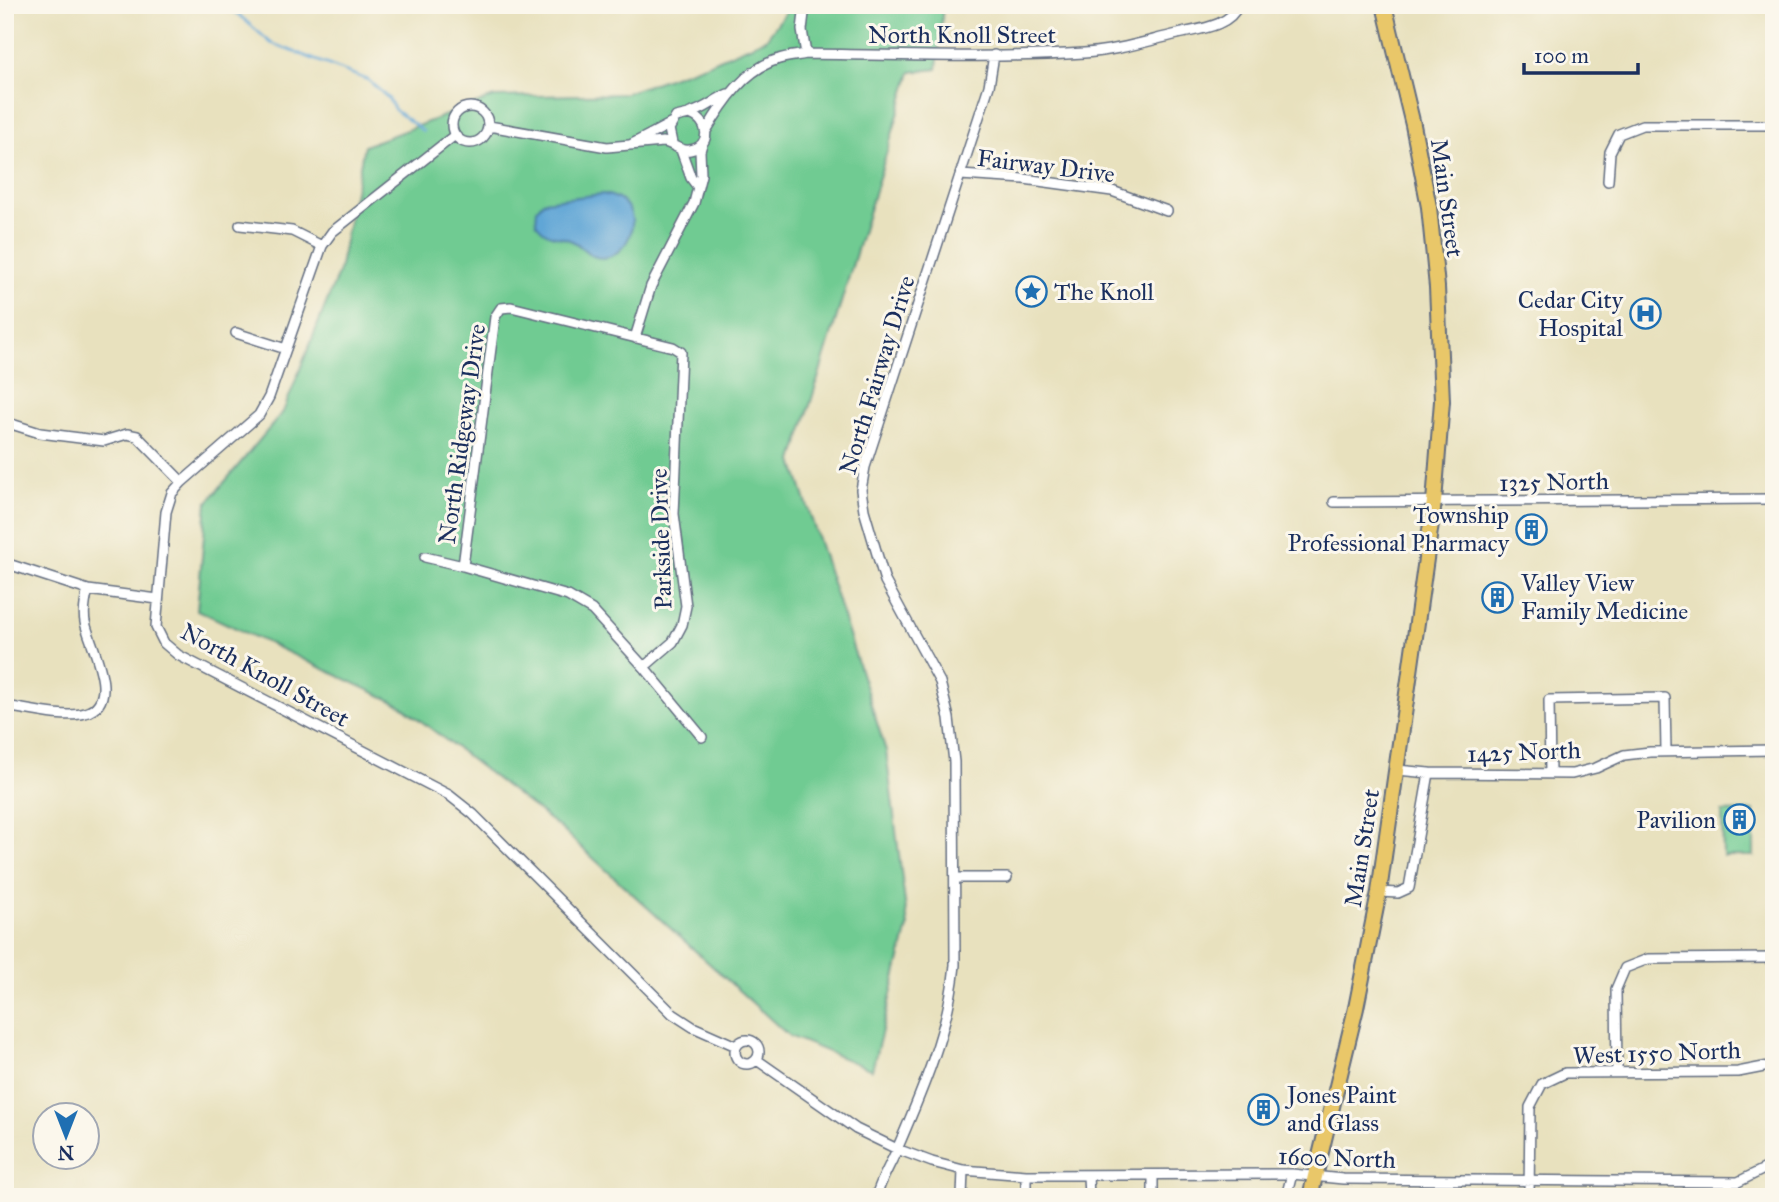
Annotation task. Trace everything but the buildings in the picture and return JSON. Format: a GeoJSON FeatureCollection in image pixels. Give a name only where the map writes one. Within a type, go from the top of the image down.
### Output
{"type":"FeatureCollection","features":[{"type":"Feature","properties":{"kind":"main road","name":"Main Street"},"geometry":{"type":"LineString","coordinates":[[1310,1197],[1356,1008],[1379,892],[1434,502],[1442,401],[1437,287],[1429,207],[1413,125],[1384,5]]}},
{"type":"Feature","properties":{"kind":"street"},"geometry":{"type":"LineString","coordinates":[[804,5],[802,30],[806,54]]}},
{"type":"Feature","properties":{"kind":"street","name":"North Knoll Street"},"geometry":{"type":"LineString","coordinates":[[635,338],[651,286],[694,203],[701,175],[700,151],[706,131],[728,94],[753,72],[777,59],[806,54],[994,55],[1110,50],[1216,25],[1235,13],[1238,5]]}},
{"type":"Feature","properties":{"kind":"street","name":"North Fairway Drive"},"geometry":{"type":"LineString","coordinates":[[876,1197],[945,1026],[952,998],[955,965],[954,762],[949,718],[940,682],[885,581],[864,510],[861,490],[865,467],[989,86],[994,55]]}},
{"type":"Feature","properties":{"kind":"street","name":"North Knoll Street"},"geometry":{"type":"LineString","coordinates":[[632,144],[670,124],[676,117],[700,111],[717,98],[728,94]]}},
{"type":"Feature","properties":{"kind":"street","name":"North Knoll Street"},"geometry":{"type":"LineString","coordinates":[[672,143],[607,147],[489,127],[488,119],[479,108],[464,107],[459,111],[452,122],[455,135],[332,232],[322,246],[269,397],[259,415],[172,494],[166,512],[156,627],[164,643],[178,655],[449,795],[473,814],[673,1014],[693,1027],[736,1046]]}},
{"type":"Feature","properties":{"kind":"street"},"geometry":{"type":"LineString","coordinates":[[689,114],[701,120],[706,131]]}},
{"type":"Feature","properties":{"kind":"street"},"geometry":{"type":"LineString","coordinates":[[670,124],[669,136],[672,143],[681,150],[691,178],[697,186]]}},
{"type":"Feature","properties":{"kind":"street"},"geometry":{"type":"LineString","coordinates":[[1608,181],[1610,152],[1619,134],[1642,125],[1774,125]]}},
{"type":"Feature","properties":{"kind":"street"},"geometry":{"type":"LineString","coordinates":[[455,135],[467,143],[475,143],[487,134],[489,127]]}},
{"type":"Feature","properties":{"kind":"street"},"geometry":{"type":"LineString","coordinates":[[681,150],[693,150],[703,142]]}},
{"type":"Feature","properties":{"kind":"street","name":"Fairway Drive"},"geometry":{"type":"LineString","coordinates":[[960,175],[1024,179],[1112,191],[1167,211]]}},
{"type":"Feature","properties":{"kind":"street"},"geometry":{"type":"LineString","coordinates":[[240,225],[292,230],[322,246]]}},
{"type":"Feature","properties":{"kind":"street","name":"North Ridgeway Drive"},"geometry":{"type":"LineString","coordinates":[[463,566],[495,317],[501,308],[511,307],[635,338]]}},
{"type":"Feature","properties":{"kind":"street"},"geometry":{"type":"LineString","coordinates":[[236,333],[286,349]]}},
{"type":"Feature","properties":{"kind":"street","name":"Parkside Drive"},"geometry":{"type":"LineString","coordinates":[[635,338],[673,347],[681,352],[674,514],[686,606],[682,625],[673,642],[643,667]]}},
{"type":"Feature","properties":{"kind":"street"},"geometry":{"type":"LineString","coordinates":[[5,422],[40,433],[104,441],[127,433],[137,436],[183,482]]}},
{"type":"Feature","properties":{"kind":"street","name":"1325 North"},"geometry":{"type":"LineString","coordinates":[[1334,502],[1774,499]]}},
{"type":"Feature","properties":{"kind":"street"},"geometry":{"type":"LineString","coordinates":[[425,557],[568,596],[592,610],[702,737]]}},
{"type":"Feature","properties":{"kind":"street"},"geometry":{"type":"LineString","coordinates":[[5,563],[88,590],[158,599]]}},
{"type":"Feature","properties":{"kind":"street"},"geometry":{"type":"LineString","coordinates":[[5,706],[71,715],[88,713],[101,701],[105,686],[83,610],[88,590]]}},
{"type":"Feature","properties":{"kind":"street"},"geometry":{"type":"LineString","coordinates":[[1550,774],[1549,700],[1665,698],[1666,751]]}},
{"type":"Feature","properties":{"kind":"street","name":"1425 North"},"geometry":{"type":"LineString","coordinates":[[1397,770],[1429,773],[1572,774],[1596,768],[1624,755],[1666,751],[1774,750]]}},
{"type":"Feature","properties":{"kind":"street"},"geometry":{"type":"LineString","coordinates":[[1379,892],[1398,893],[1409,888],[1429,773]]}},
{"type":"Feature","properties":{"kind":"street"},"geometry":{"type":"LineString","coordinates":[[955,878],[1007,878]]}},
{"type":"Feature","properties":{"kind":"street"},"geometry":{"type":"LineString","coordinates":[[1617,1072],[1616,989],[1625,968],[1647,959],[1774,958]]}},
{"type":"Feature","properties":{"kind":"street","name":"North Knoll Street"},"geometry":{"type":"LineString","coordinates":[[742,1041],[754,1042],[759,1052],[757,1060],[750,1064],[741,1063],[735,1058],[736,1046],[742,1041]]}},
{"type":"Feature","properties":{"kind":"street","name":"North Knoll Street"},"geometry":{"type":"LineString","coordinates":[[757,1060],[856,1129],[897,1149]]}},
{"type":"Feature","properties":{"kind":"street","name":"West 1550 North"},"geometry":{"type":"LineString","coordinates":[[1528,1181],[1531,1107],[1542,1084],[1565,1073],[1738,1073],[1774,1065]]}},
{"type":"Feature","properties":{"kind":"street","name":"1600 North"},"geometry":{"type":"LineString","coordinates":[[897,1149],[963,1170],[1026,1175],[1292,1174],[1315,1177],[1528,1181],[1738,1182],[1774,1164]]}},
{"type":"Feature","properties":{"kind":"street"},"geometry":{"type":"LineString","coordinates":[[962,1197],[963,1170]]}},
{"type":"Feature","properties":{"kind":"street"},"geometry":{"type":"LineString","coordinates":[[1286,1197],[1292,1174]]}},
{"type":"Feature","properties":{"kind":"street"},"geometry":{"type":"LineString","coordinates":[[1026,1175],[1026,1197]]}},
{"type":"Feature","properties":{"kind":"street"},"geometry":{"type":"LineString","coordinates":[[1088,1176],[1089,1197]]}},
{"type":"Feature","properties":{"kind":"street"},"geometry":{"type":"LineString","coordinates":[[1153,1176],[1153,1197]]}},
{"type":"Feature","properties":{"kind":"street"},"geometry":{"type":"LineString","coordinates":[[1528,1181],[1529,1197]]}},
{"type":"Feature","properties":{"kind":"green space"},"geometry":{"type":"Polygon","coordinates":[[[791,5],[943,5],[937,69],[911,72],[793,461],[886,751],[908,927],[872,1070],[789,1036],[559,827],[399,704],[197,610],[207,503],[283,412],[339,271],[364,146],[494,97],[623,94],[708,64],[766,39],[791,5]]]}},
{"type":"Feature","properties":{"kind":"green space"},"geometry":{"type":"Polygon","coordinates":[[[1754,811],[1754,856],[1723,856],[1722,812],[1754,811]]]}},
{"type":"Feature","properties":{"kind":"water"},"geometry":{"type":"Polygon","coordinates":[[[603,194],[619,199],[628,208],[632,220],[626,243],[618,252],[608,257],[593,256],[574,242],[545,232],[536,223],[537,209],[544,201],[603,194]]]}},
{"type":"Feature","properties":{"kind":"waterway"},"geometry":{"type":"LineString","coordinates":[[221,5],[239,15],[271,43],[368,80],[388,98],[395,110],[423,131]]}},
{"type":"Feature","properties":{"kind":"place","name":"The Knoll"},"geometry":{"type":"Point","coordinates":[1031,292]}},
{"type":"Feature","properties":{"kind":"place","name":"Cedar City Hospital"},"geometry":{"type":"Point","coordinates":[1646,314]}},
{"type":"Feature","properties":{"kind":"place","name":"Township Professional Pharmacy"},"geometry":{"type":"Point","coordinates":[1532,529]}},
{"type":"Feature","properties":{"kind":"place","name":"Valley View Family Medicine"},"geometry":{"type":"Point","coordinates":[1498,597]}},
{"type":"Feature","properties":{"kind":"place","name":"Pavilion"},"geometry":{"type":"Point","coordinates":[1739,820]}},
{"type":"Feature","properties":{"kind":"place","name":"Jones Paint and Glass"},"geometry":{"type":"Point","coordinates":[1264,1109]}}]}
